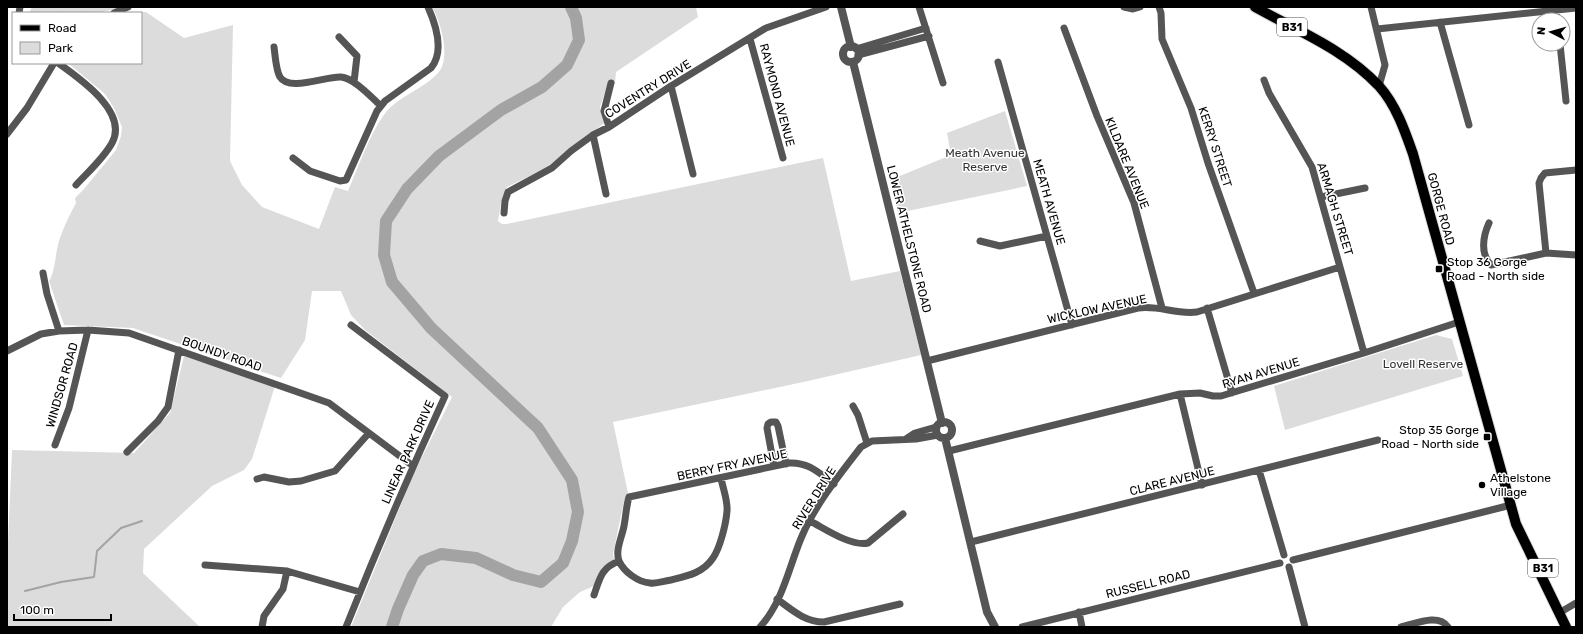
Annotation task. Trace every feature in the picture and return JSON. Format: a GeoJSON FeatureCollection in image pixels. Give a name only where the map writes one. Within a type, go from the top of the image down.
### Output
{"type":"FeatureCollection","features":[{"type":"Feature","properties":{"kind":"main road","name":"GORGE ROAD"},"geometry":{"type":"LineString","coordinates":[[1255,7],[1330,46],[1379,86],[1395,111],[1406,135],[1511,507],[1523,527],[1562,612],[1566,627]]}},
{"type":"Feature","properties":{"kind":"main road","name":"GORGE ROAD"},"geometry":{"type":"LineString","coordinates":[[1562,612],[1573,627]]}},
{"type":"Feature","properties":{"kind":"street"},"geometry":{"type":"LineString","coordinates":[[116,12],[128,7]]}},
{"type":"Feature","properties":{"kind":"street"},"geometry":{"type":"LineString","coordinates":[[293,158],[310,171],[340,181],[346,180],[373,118],[381,106],[435,64],[438,57],[437,38],[434,22],[428,7]]}},
{"type":"Feature","properties":{"kind":"street","name":"COVENTRY DRIVE"},"geometry":{"type":"LineString","coordinates":[[504,213],[505,201],[508,192],[552,168],[571,151],[593,135],[609,127],[671,86],[766,28],[826,7]]}},
{"type":"Feature","properties":{"kind":"street","name":"LOWER ATHELSTONE ROAD"},"geometry":{"type":"LineString","coordinates":[[841,7],[855,53],[927,361],[940,431],[949,451],[987,612],[995,627]]}},
{"type":"Feature","properties":{"kind":"street"},"geometry":{"type":"LineString","coordinates":[[919,7],[943,83]]}},
{"type":"Feature","properties":{"kind":"street"},"geometry":{"type":"LineString","coordinates":[[1124,7],[1133,9],[1140,7]]}},
{"type":"Feature","properties":{"kind":"street","name":"KERRY STREET"},"geometry":{"type":"LineString","coordinates":[[1159,7],[1161,13],[1162,39],[1191,108],[1208,163],[1254,293]]}},
{"type":"Feature","properties":{"kind":"street"},"geometry":{"type":"LineString","coordinates":[[1371,7],[1385,65],[1379,86]]}},
{"type":"Feature","properties":{"kind":"street"},"geometry":{"type":"LineString","coordinates":[[1377,29],[1576,8]]}},
{"type":"Feature","properties":{"kind":"street"},"geometry":{"type":"LineString","coordinates":[[1440,22],[1469,125]]}},
{"type":"Feature","properties":{"kind":"street"},"geometry":{"type":"LineString","coordinates":[[855,53],[926,28]]}},
{"type":"Feature","properties":{"kind":"street","name":"KILDARE AVENUE"},"geometry":{"type":"LineString","coordinates":[[1064,28],[1097,116],[1134,203],[1162,308]]}},
{"type":"Feature","properties":{"kind":"street"},"geometry":{"type":"LineString","coordinates":[[855,53],[928,36]]}},
{"type":"Feature","properties":{"kind":"street"},"geometry":{"type":"LineString","coordinates":[[339,37],[357,56],[354,82]]}},
{"type":"Feature","properties":{"kind":"street","name":"RAYMOND AVENUE"},"geometry":{"type":"LineString","coordinates":[[750,39],[783,158]]}},
{"type":"Feature","properties":{"kind":"street"},"geometry":{"type":"LineString","coordinates":[[274,47],[279,76],[284,82],[292,84],[342,77],[354,82],[381,106]]}},
{"type":"Feature","properties":{"kind":"street"},"geometry":{"type":"LineString","coordinates":[[1561,52],[1566,101]]}},
{"type":"Feature","properties":{"kind":"street","name":"MEATH AVENUE"},"geometry":{"type":"LineString","coordinates":[[998,62],[1072,325]]}},
{"type":"Feature","properties":{"kind":"street"},"geometry":{"type":"LineString","coordinates":[[7,134],[27,108],[53,64]]}},
{"type":"Feature","properties":{"kind":"street"},"geometry":{"type":"LineString","coordinates":[[59,64],[74,74],[105,102],[112,116],[115,131],[112,142],[102,156],[76,185]]}},
{"type":"Feature","properties":{"kind":"street","name":"ARMAGH STREET"},"geometry":{"type":"LineString","coordinates":[[1264,80],[1269,93],[1312,167],[1364,353]]}},
{"type":"Feature","properties":{"kind":"street"},"geometry":{"type":"LineString","coordinates":[[609,127],[604,111],[611,83]]}},
{"type":"Feature","properties":{"kind":"street"},"geometry":{"type":"LineString","coordinates":[[671,86],[693,174]]}},
{"type":"Feature","properties":{"kind":"street"},"geometry":{"type":"LineString","coordinates":[[593,135],[606,194]]}},
{"type":"Feature","properties":{"kind":"street"},"geometry":{"type":"LineString","coordinates":[[1546,253],[1539,182],[1545,173],[1576,170]]}},
{"type":"Feature","properties":{"kind":"street"},"geometry":{"type":"LineString","coordinates":[[1321,197],[1365,188]]}},
{"type":"Feature","properties":{"kind":"street"},"geometry":{"type":"LineString","coordinates":[[1489,223],[1483,240],[1486,260],[1491,265],[1546,253],[1576,255]]}},
{"type":"Feature","properties":{"kind":"street"},"geometry":{"type":"LineString","coordinates":[[980,241],[1000,246],[1047,236]]}},
{"type":"Feature","properties":{"kind":"street","name":"WICKLOW AVENUE"},"geometry":{"type":"LineString","coordinates":[[927,361],[1138,308],[1151,307],[1185,313],[1197,312],[1340,267]]}},
{"type":"Feature","properties":{"kind":"street"},"geometry":{"type":"LineString","coordinates":[[43,273],[47,294],[59,330]]}},
{"type":"Feature","properties":{"kind":"street"},"geometry":{"type":"LineString","coordinates":[[1207,308],[1232,393]]}},
{"type":"Feature","properties":{"kind":"street","name":"RYAN AVENUE"},"geometry":{"type":"LineString","coordinates":[[949,451],[1180,394],[1200,393],[1221,396],[1364,353],[1459,322]]}},
{"type":"Feature","properties":{"kind":"street","name":"LINEAR PARK DRIVE"},"geometry":{"type":"LineString","coordinates":[[346,627],[413,466],[445,396],[351,325]]}},
{"type":"Feature","properties":{"kind":"street","name":"BOUNDY ROAD"},"geometry":{"type":"LineString","coordinates":[[7,351],[41,334],[59,330],[88,330],[129,333],[329,403],[413,466]]}},
{"type":"Feature","properties":{"kind":"street","name":"WINDSOR ROAD"},"geometry":{"type":"LineString","coordinates":[[55,445],[69,408],[88,330]]}},
{"type":"Feature","properties":{"kind":"street"},"geometry":{"type":"LineString","coordinates":[[127,452],[158,421],[168,407],[179,350]]}},
{"type":"Feature","properties":{"kind":"street"},"geometry":{"type":"LineString","coordinates":[[1180,394],[1202,485]]}},
{"type":"Feature","properties":{"kind":"street"},"geometry":{"type":"LineString","coordinates":[[853,406],[858,415],[867,443],[872,441],[916,439],[940,431]]}},
{"type":"Feature","properties":{"kind":"street"},"geometry":{"type":"LineString","coordinates":[[774,466],[767,428],[768,424],[771,422],[776,422],[778,426],[786,464]]}},
{"type":"Feature","properties":{"kind":"street"},"geometry":{"type":"LineString","coordinates":[[257,479],[264,477],[289,482],[301,481],[335,471],[369,433]]}},
{"type":"Feature","properties":{"kind":"street","name":"CLARE AVENUE"},"geometry":{"type":"LineString","coordinates":[[971,542],[1378,440]]}},
{"type":"Feature","properties":{"kind":"street","name":"RIVER DRIVE"},"geometry":{"type":"LineString","coordinates":[[760,627],[770,614],[802,536],[810,521],[834,484],[861,448],[867,443]]}},
{"type":"Feature","properties":{"kind":"street","name":"BERRY FRY AVENUE"},"geometry":{"type":"LineString","coordinates":[[619,561],[618,549],[625,524],[626,504],[629,497],[774,466],[797,463],[809,466],[834,484]]}},
{"type":"Feature","properties":{"kind":"street"},"geometry":{"type":"LineString","coordinates":[[1259,470],[1284,555]]}},
{"type":"Feature","properties":{"kind":"street"},"geometry":{"type":"LineString","coordinates":[[594,595],[605,569],[619,561],[630,575],[649,583],[656,583],[690,575],[708,565],[717,551],[727,511],[721,478]]}},
{"type":"Feature","properties":{"kind":"street"},"geometry":{"type":"LineString","coordinates":[[1293,560],[1511,507]]}},
{"type":"Feature","properties":{"kind":"street"},"geometry":{"type":"LineString","coordinates":[[810,521],[848,540],[863,544],[868,543],[903,514]]}},
{"type":"Feature","properties":{"kind":"street"},"geometry":{"type":"LineString","coordinates":[[1284,555],[1290,555],[1293,560]]}},
{"type":"Feature","properties":{"kind":"street"},"geometry":{"type":"LineString","coordinates":[[1284,555],[1281,558],[1280,563],[1285,567],[1289,567]]}},
{"type":"Feature","properties":{"kind":"street"},"geometry":{"type":"LineString","coordinates":[[1289,567],[1293,560]]}},
{"type":"Feature","properties":{"kind":"street","name":"RUSSELL ROAD"},"geometry":{"type":"LineString","coordinates":[[1022,627],[1280,563]]}},
{"type":"Feature","properties":{"kind":"street"},"geometry":{"type":"LineString","coordinates":[[205,565],[287,570],[360,592]]}},
{"type":"Feature","properties":{"kind":"street"},"geometry":{"type":"LineString","coordinates":[[1289,567],[1305,627]]}},
{"type":"Feature","properties":{"kind":"street"},"geometry":{"type":"LineString","coordinates":[[262,627],[264,616],[283,589],[287,570]]}},
{"type":"Feature","properties":{"kind":"street"},"geometry":{"type":"LineString","coordinates":[[777,599],[803,618],[816,622],[824,622],[900,604]]}},
{"type":"Feature","properties":{"kind":"street"},"geometry":{"type":"LineString","coordinates":[[1562,612],[1576,603]]}},
{"type":"Feature","properties":{"kind":"street"},"geometry":{"type":"LineString","coordinates":[[1079,612],[1082,627]]}},
{"type":"Feature","properties":{"kind":"street"},"geometry":{"type":"LineString","coordinates":[[1401,627],[1430,620],[1438,620],[1445,623],[1448,627]]}},
{"type":"Feature","properties":{"kind":"green space"},"geometry":{"type":"Polygon","coordinates":[[[32,7],[127,7],[101,12],[30,12],[32,7]]]}},
{"type":"Feature","properties":{"kind":"green space"},"geometry":{"type":"Polygon","coordinates":[[[432,7],[696,7],[698,17],[616,72],[615,84],[608,83],[600,107],[604,123],[548,167],[507,187],[501,203],[498,221],[502,224],[507,224],[823,158],[851,281],[900,271],[921,355],[808,381],[613,422],[628,493],[624,501],[613,554],[614,559],[601,570],[594,586],[580,592],[563,607],[551,627],[351,627],[413,475],[452,397],[365,330],[351,315],[341,291],[312,291],[305,340],[281,378],[133,328],[64,325],[49,281],[53,271],[60,238],[76,203],[75,198],[116,150],[121,136],[122,127],[114,108],[105,94],[69,64],[142,64],[142,12],[146,12],[184,38],[233,25],[230,161],[242,185],[262,207],[319,229],[335,187],[348,191],[381,118],[398,101],[432,79],[441,68],[444,60],[444,41],[439,22],[432,7]]]}},
{"type":"Feature","properties":{"kind":"green space","name":"Meath Avenue Reserve"},"geometry":{"type":"Polygon","coordinates":[[[1005,111],[1027,186],[898,213],[890,180],[951,155],[947,133],[1005,111]]]}},
{"type":"Feature","properties":{"kind":"green space","name":"Lovell Reserve"},"geometry":{"type":"Polygon","coordinates":[[[1436,335],[1452,339],[1463,376],[1285,430],[1274,386],[1436,335]]]}},
{"type":"Feature","properties":{"kind":"green space"},"geometry":{"type":"Polygon","coordinates":[[[184,356],[275,386],[252,459],[244,470],[212,486],[144,549],[143,573],[200,627],[7,627],[7,566],[12,450],[134,453],[170,413],[184,356]]]}},
{"type":"Feature","properties":{"kind":"waterway"},"geometry":{"type":"LineString","coordinates":[[392,627],[413,575],[423,561],[441,554],[476,558],[513,575],[541,582],[563,563],[572,541],[578,512],[572,480],[538,428],[431,328],[392,282],[384,255],[386,221],[407,189],[439,156],[501,110],[542,87],[567,65],[579,40],[576,18],[571,7]]}},
{"type":"Feature","properties":{"kind":"waterway"},"geometry":{"type":"LineString","coordinates":[[25,591],[61,582],[94,577],[97,551],[121,528],[142,521]]}},
{"type":"Feature","properties":{"kind":"place","name":"Stop 36 Gorge Road - North side"},"geometry":{"type":"Point","coordinates":[1439,269]}},
{"type":"Feature","properties":{"kind":"place","name":"Stop 35 Gorge Road - North side"},"geometry":{"type":"Point","coordinates":[1487,437]}},
{"type":"Feature","properties":{"kind":"place","name":"Athelstone Village"},"geometry":{"type":"Point","coordinates":[1482,485]}}]}
